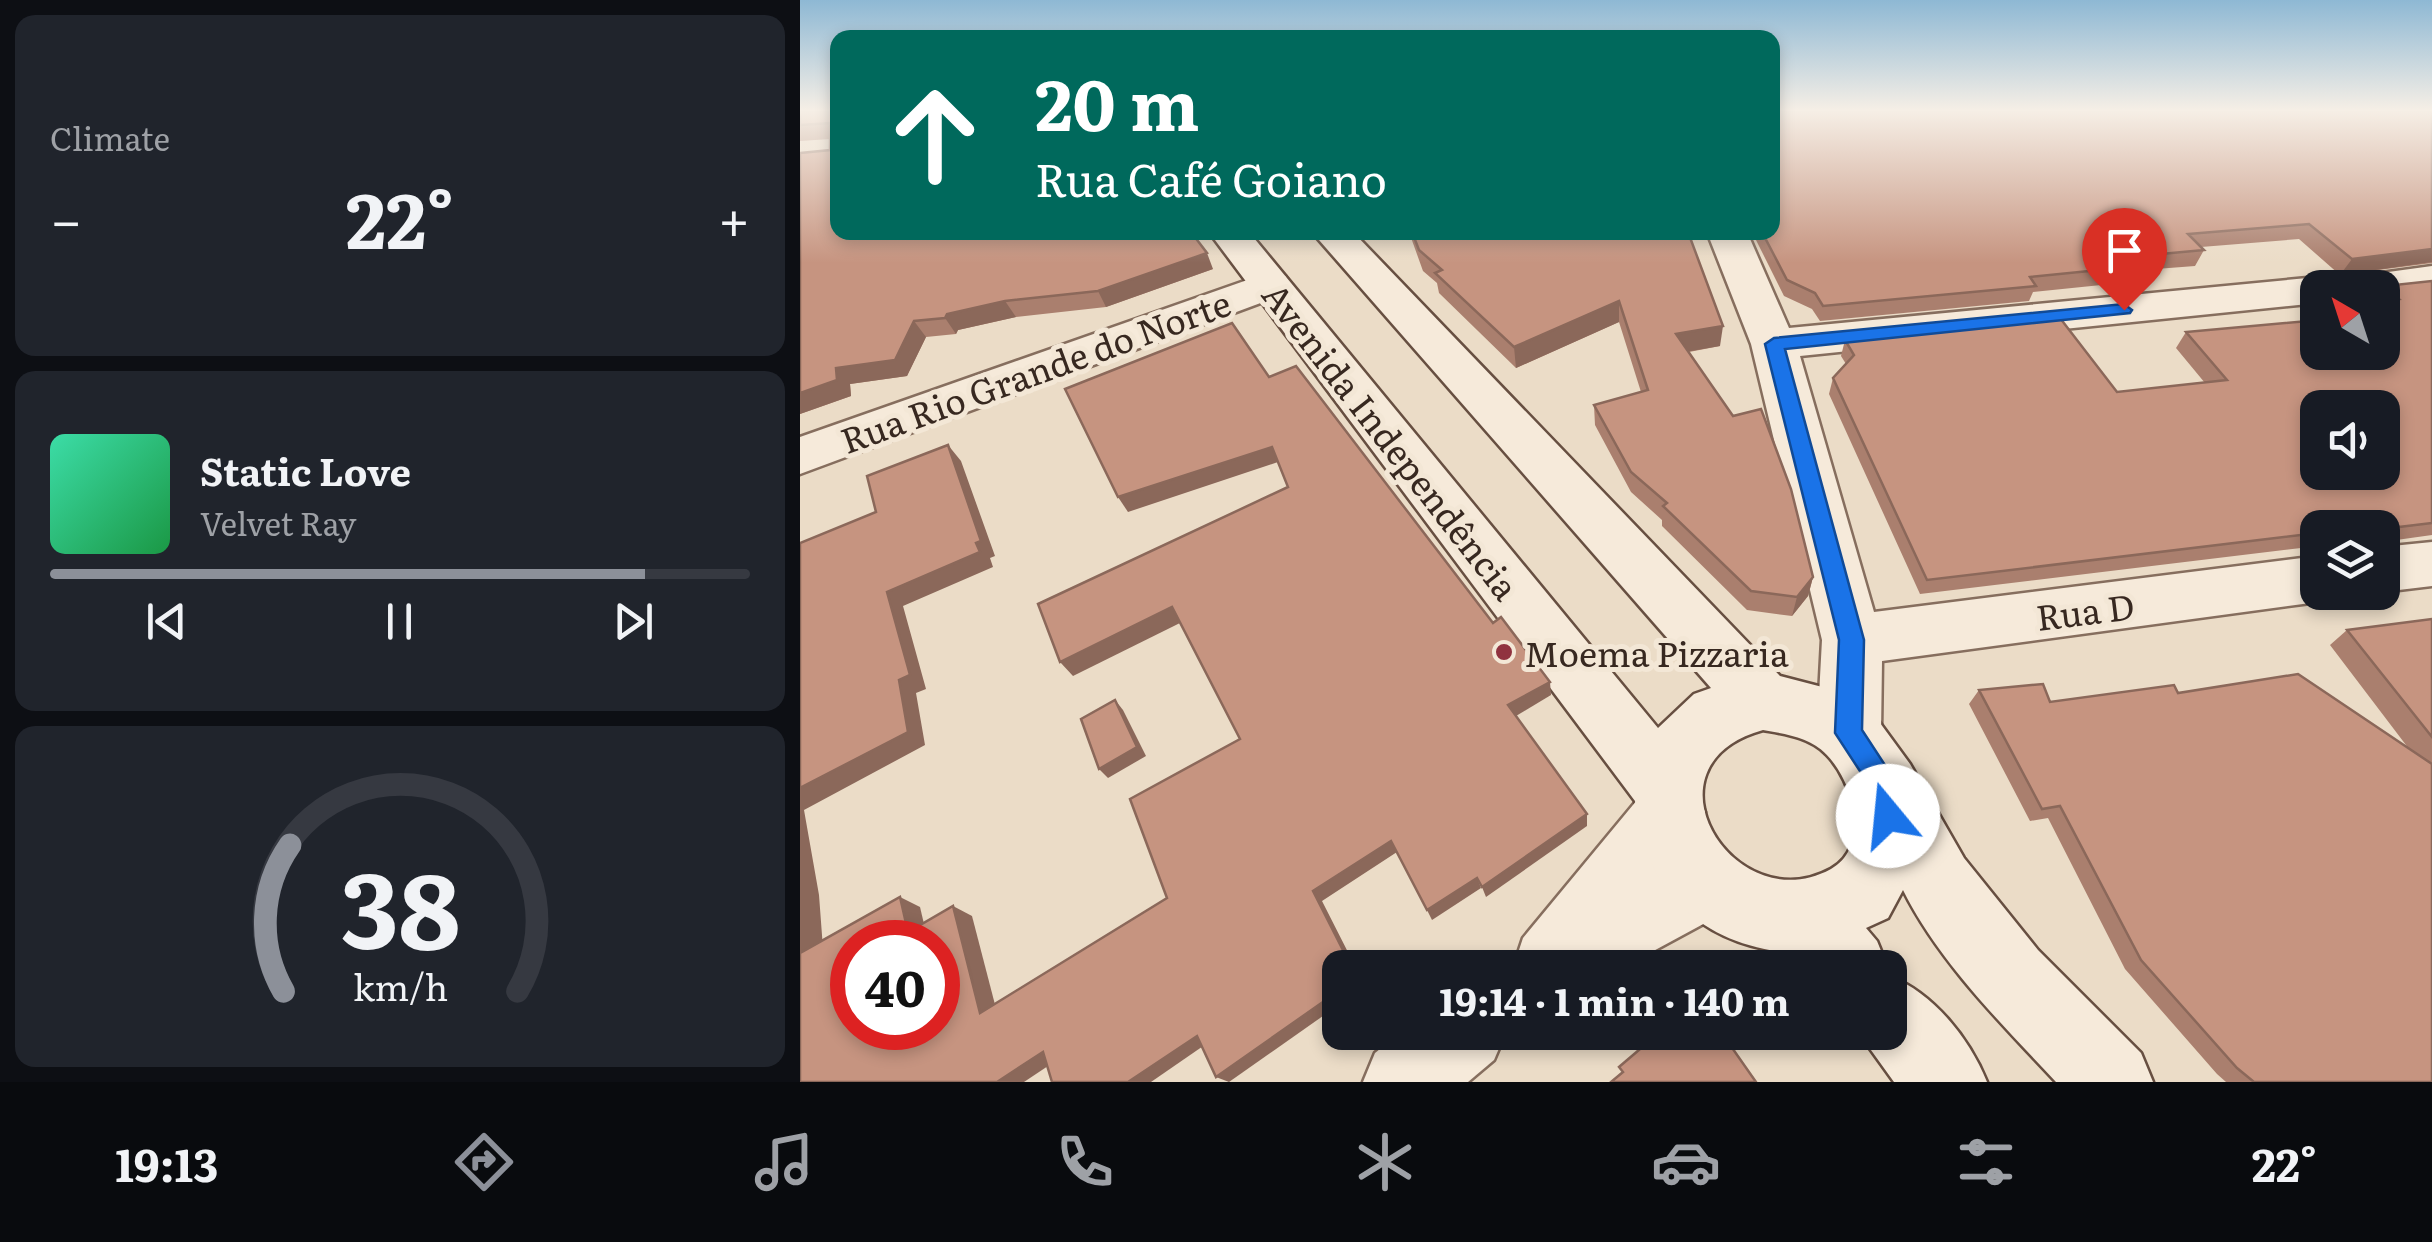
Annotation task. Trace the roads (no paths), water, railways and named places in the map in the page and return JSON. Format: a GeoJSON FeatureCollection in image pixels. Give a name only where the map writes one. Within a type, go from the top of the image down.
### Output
{"type":"FeatureCollection","features":[{"type":"Feature","properties":{"kind":"street","name":"Avenida Independência"},"geometry":{"type":"LineString","coordinates":[[1234,240],[1668,801]]}},
{"type":"Feature","properties":{"kind":"street"},"geometry":{"type":"LineString","coordinates":[[1338,240],[1764,702]]}},
{"type":"Feature","properties":{"kind":"street"},"geometry":{"type":"LineString","coordinates":[[1668,801],[1674,839],[1706,884],[1754,912],[1829,943],[1890,844],[1867,760],[1852,640],[1774,344],[1730,240]]}},
{"type":"Feature","properties":{"kind":"street"},"geometry":{"type":"LineString","coordinates":[[2400,282],[2432,279]]}},
{"type":"Feature","properties":{"kind":"street","name":"Rua Rio Grande do Norte"},"geometry":{"type":"LineString","coordinates":[[800,456],[1270,284]]}},
{"type":"Feature","properties":{"kind":"street"},"geometry":{"type":"LineString","coordinates":[[1774,344],[2300,292]]}},
{"type":"Feature","properties":{"kind":"street"},"geometry":{"type":"LineString","coordinates":[[2400,568],[2432,564]]}},
{"type":"Feature","properties":{"kind":"street","name":"Rua D"},"geometry":{"type":"LineString","coordinates":[[1852,640],[2300,581]]}},
{"type":"Feature","properties":{"kind":"street"},"geometry":{"type":"LineString","coordinates":[[1561,950],[1668,801],[1683,745],[1717,714],[1764,702],[1808,710],[1867,760],[1938,884],[2010,977],[2112,1082]]}},
{"type":"Feature","properties":{"kind":"street"},"geometry":{"type":"LineString","coordinates":[[1580,950],[1706,884]]}},
{"type":"Feature","properties":{"kind":"street"},"geometry":{"type":"LineString","coordinates":[[1907,1035],[1946,1082]]}},
{"type":"Feature","properties":{"kind":"street"},"geometry":{"type":"LineString","coordinates":[[1404,1082],[1444,1050]]}},
{"type":"Feature","properties":{"kind":"place","name":"Moema Pizzaria"},"geometry":{"type":"Point","coordinates":[1504,652]}}]}
